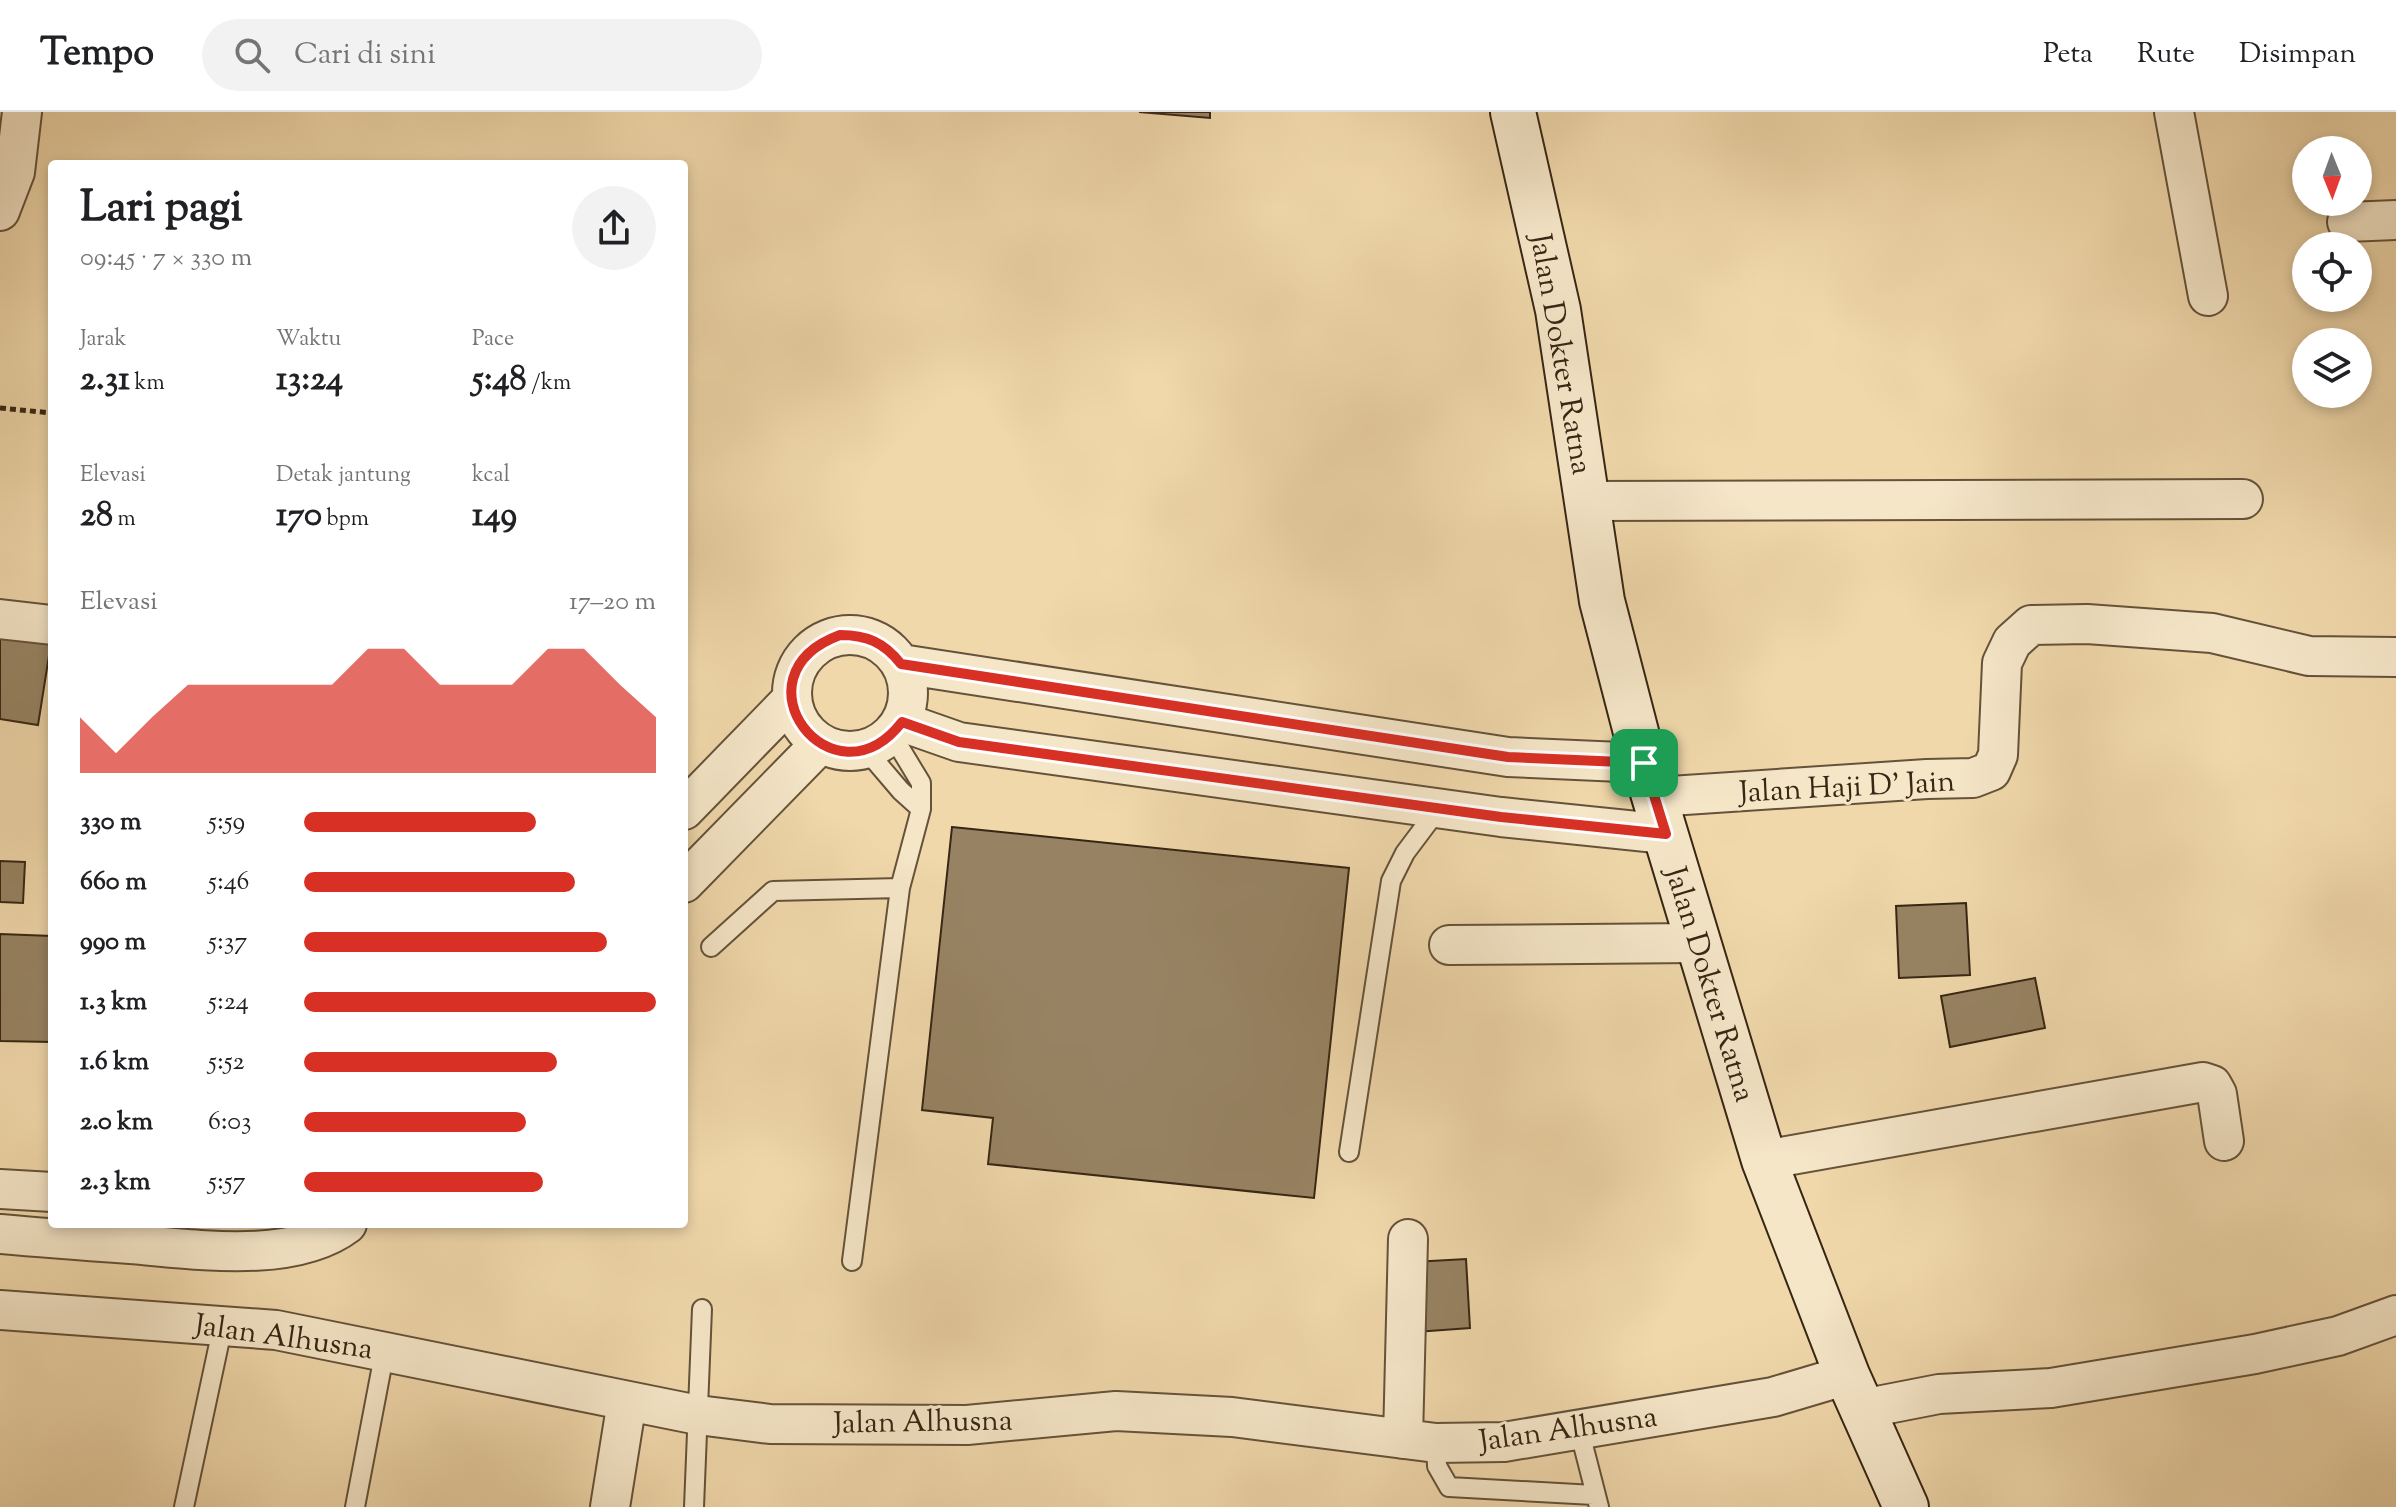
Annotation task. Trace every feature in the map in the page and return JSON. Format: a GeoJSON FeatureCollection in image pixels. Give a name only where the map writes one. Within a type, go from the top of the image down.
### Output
{"type":"FeatureCollection","features":[{"type":"Feature","properties":{"kind":"street"},"geometry":{"type":"LineString","coordinates":[[0,211],[15,172],[22,112]]}},
{"type":"Feature","properties":{"kind":"street","name":"Jalan Dokter Ratna"},"geometry":{"type":"LineString","coordinates":[[1513,112],[1558,310],[1602,601],[1655,798],[1764,1160],[1855,1392],[1906,1507]]}},
{"type":"Feature","properties":{"kind":"street"},"geometry":{"type":"LineString","coordinates":[[2174,112],[2208,296]]}},
{"type":"Feature","properties":{"kind":"street"},"geometry":{"type":"LineString","coordinates":[[2347,222],[2396,220]]}},
{"type":"Feature","properties":{"kind":"street"},"geometry":{"type":"LineString","coordinates":[[1587,501],[2243,499]]}},
{"type":"Feature","properties":{"kind":"street"},"geometry":{"type":"LineString","coordinates":[[0,619],[48,625]]}},
{"type":"Feature","properties":{"kind":"street","name":"Jalan Haji D' Jain"},"geometry":{"type":"LineString","coordinates":[[1655,798],[1973,778],[1991,771],[1998,755],[2002,663],[2012,642],[2031,625],[2087,624],[2212,633],[2309,656],[2396,657]]}},
{"type":"Feature","properties":{"kind":"street"},"geometry":{"type":"LineString","coordinates":[[887,735],[909,693],[901,664],[890,650],[875,640],[858,635],[840,635],[809,651],[798,665],[792,682],[791,700],[801,725],[820,744],[842,751],[887,735],[959,742],[1438,809],[1655,798]]}},
{"type":"Feature","properties":{"kind":"street"},"geometry":{"type":"LineString","coordinates":[[901,664],[1508,757],[1655,798]]}},
{"type":"Feature","properties":{"kind":"street"},"geometry":{"type":"LineString","coordinates":[[688,806],[791,700]]}},
{"type":"Feature","properties":{"kind":"street"},"geometry":{"type":"LineString","coordinates":[[688,879],[820,744]]}},
{"type":"Feature","properties":{"kind":"street"},"geometry":{"type":"LineString","coordinates":[[1449,945],[1697,943]]}},
{"type":"Feature","properties":{"kind":"street"},"geometry":{"type":"LineString","coordinates":[[1764,1160],[2203,1082],[2212,1085],[2217,1094],[2224,1141]]}},
{"type":"Feature","properties":{"kind":"street"},"geometry":{"type":"LineString","coordinates":[[0,1189],[48,1192]]}},
{"type":"Feature","properties":{"kind":"street"},"geometry":{"type":"LineString","coordinates":[[0,1234],[231,1252],[300,1245],[342,1228]]}},
{"type":"Feature","properties":{"kind":"street"},"geometry":{"type":"LineString","coordinates":[[1408,1239],[1419,1441]]}},
{"type":"Feature","properties":{"kind":"street","name":"Jalan Alhusna"},"geometry":{"type":"LineString","coordinates":[[0,1310],[276,1330],[698,1415],[770,1424],[967,1425],[1116,1411],[1232,1417],[1419,1441],[1504,1442],[1773,1397],[2051,1388],[2255,1354],[2338,1336],[2396,1315]]}},
{"type":"Feature","properties":{"kind":"street"},"geometry":{"type":"LineString","coordinates":[[610,1507],[627,1401]]}},
{"type":"Feature","properties":{"kind":"lane"},"geometry":{"type":"LineString","coordinates":[[852,1261],[900,888],[921,809],[921,783],[887,735]]}},
{"type":"Feature","properties":{"kind":"lane"},"geometry":{"type":"LineString","coordinates":[[887,735],[901,791],[921,809]]}},
{"type":"Feature","properties":{"kind":"lane"},"geometry":{"type":"LineString","coordinates":[[1349,1152],[1391,881],[1405,853],[1438,809]]}},
{"type":"Feature","properties":{"kind":"lane"},"geometry":{"type":"LineString","coordinates":[[711,947],[773,891],[900,888]]}},
{"type":"Feature","properties":{"kind":"lane"},"geometry":{"type":"LineString","coordinates":[[694,1507],[702,1309]]}},
{"type":"Feature","properties":{"kind":"lane"},"geometry":{"type":"LineString","coordinates":[[184,1507],[223,1325]]}},
{"type":"Feature","properties":{"kind":"lane"},"geometry":{"type":"LineString","coordinates":[[355,1507],[385,1350]]}},
{"type":"Feature","properties":{"kind":"lane"},"geometry":{"type":"LineString","coordinates":[[1419,1441],[1449,1487],[1596,1501],[1579,1429]]}},
{"type":"Feature","properties":{"kind":"path"},"geometry":{"type":"LineString","coordinates":[[0,408],[48,413]]}},
{"type":"Feature","properties":{"kind":"building"},"geometry":{"type":"Polygon","coordinates":[[[1139,112],[1210,112],[1210,118],[1139,112]]]}},
{"type":"Feature","properties":{"kind":"building"},"geometry":{"type":"Polygon","coordinates":[[[0,634],[48,642],[38,725],[0,719],[0,634]]]}},
{"type":"Feature","properties":{"kind":"building"},"geometry":{"type":"Polygon","coordinates":[[[952,827],[1349,868],[1314,1198],[988,1164],[993,1118],[922,1110],[952,827]]]}},
{"type":"Feature","properties":{"kind":"building"},"geometry":{"type":"Polygon","coordinates":[[[0,861],[25,862],[23,903],[0,902],[0,861]]]}},
{"type":"Feature","properties":{"kind":"building"},"geometry":{"type":"Polygon","coordinates":[[[1966,903],[1970,975],[1899,978],[1896,906],[1966,903]]]}},
{"type":"Feature","properties":{"kind":"building"},"geometry":{"type":"Polygon","coordinates":[[[0,934],[48,936],[48,1042],[0,1041],[0,934]]]}},
{"type":"Feature","properties":{"kind":"building"},"geometry":{"type":"Polygon","coordinates":[[[2035,978],[2045,1028],[1950,1047],[1941,996],[2035,978]]]}},
{"type":"Feature","properties":{"kind":"building"},"geometry":{"type":"Polygon","coordinates":[[[1466,1259],[1470,1328],[1416,1332],[1413,1262],[1466,1259]]]}},
{"type":"Feature","properties":{"kind":"route"},"geometry":{"type":"LineString","coordinates":[[840,635],[858,635],[875,640],[890,650],[901,664],[1508,757],[1644,763],[1666,834],[1501,817],[959,742],[902,722],[892,735],[866,750],[842,751],[820,744],[806,733],[796,718],[791,700],[792,682],[798,665],[809,651],[823,641],[840,635]]}}]}
